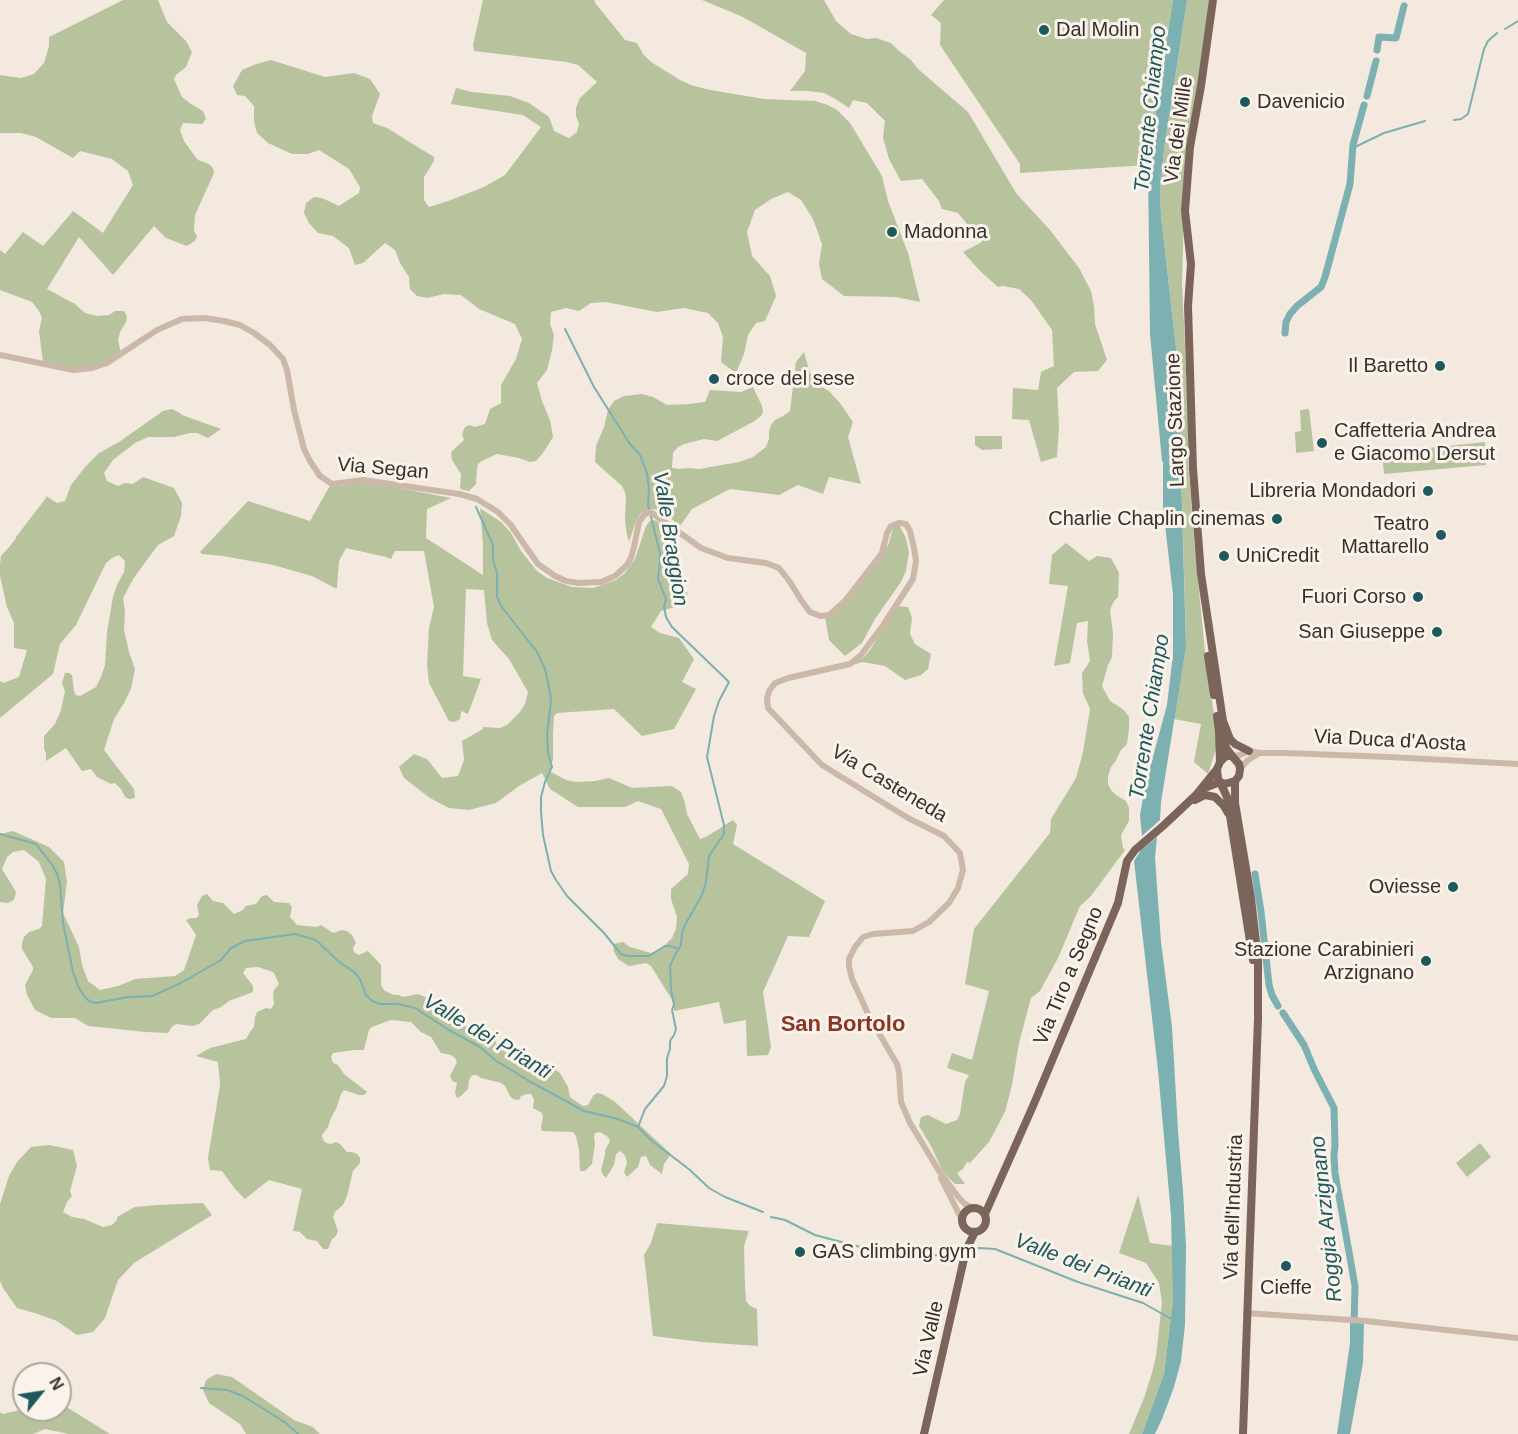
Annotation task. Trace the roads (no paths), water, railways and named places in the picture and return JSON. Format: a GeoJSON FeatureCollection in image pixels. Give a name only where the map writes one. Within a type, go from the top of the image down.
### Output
{"type":"FeatureCollection","features":[{"type":"Feature","properties":{"kind":"main road","name":"Via dei Mille"},"geometry":{"type":"LineString","coordinates":[[1191,264],[1185,212],[1190,147],[1213,0]]}},
{"type":"Feature","properties":{"kind":"main road","name":"Largo Stazione"},"geometry":{"type":"LineString","coordinates":[[1191,264],[1188,306],[1193,469],[1201,574],[1226,748],[1232,756]]}},
{"type":"Feature","properties":{"kind":"main road","name":"Largo Stazione"},"geometry":{"type":"LineString","coordinates":[[1206,610],[1204,621],[1219,731],[1218,765]]}},
{"type":"Feature","properties":{"kind":"main road","name":"Largo Stazione"},"geometry":{"type":"LineString","coordinates":[[1223,721],[1230,739],[1249,752]]}},
{"type":"Feature","properties":{"kind":"main road"},"geometry":{"type":"LineString","coordinates":[[1226,756],[1232,756],[1239,764],[1239,776],[1228,784],[1220,782],[1218,765],[1226,756]]}},
{"type":"Feature","properties":{"kind":"main road","name":"Via Tiro a Segno"},"geometry":{"type":"LineString","coordinates":[[985,1214],[1118,903],[1127,861],[1138,847],[1202,790],[1218,765]]}},
{"type":"Feature","properties":{"kind":"main road","name":"Via dell'Industria"},"geometry":{"type":"LineString","coordinates":[[1235,781],[1235,803],[1257,950],[1258,1018],[1242,1434]]}},
{"type":"Feature","properties":{"kind":"main road","name":"Via Tiro a Segno"},"geometry":{"type":"LineString","coordinates":[[1202,790],[1220,782]]}},
{"type":"Feature","properties":{"kind":"main road","name":"Via dell'Industria"},"geometry":{"type":"LineString","coordinates":[[1220,782],[1227,797],[1257,982]]}},
{"type":"Feature","properties":{"kind":"main road"},"geometry":{"type":"LineString","coordinates":[[1188,804],[1204,795],[1215,797],[1229,815]]}},
{"type":"Feature","properties":{"kind":"main road"},"geometry":{"type":"LineString","coordinates":[[975,1232],[971,1232],[963,1224],[966,1211],[993,1196]]}},
{"type":"Feature","properties":{"kind":"main road"},"geometry":{"type":"LineString","coordinates":[[974,1208],[985,1214]]}},
{"type":"Feature","properties":{"kind":"main road","name":"Via Valle"},"geometry":{"type":"LineString","coordinates":[[924,1434],[966,1250],[975,1232],[984,1227],[985,1214]]}},
{"type":"Feature","properties":{"kind":"main road","name":"Via Valle"},"geometry":{"type":"LineString","coordinates":[[963,1224],[966,1250]]}},
{"type":"Feature","properties":{"kind":"street","name":"Via Segan"},"geometry":{"type":"LineString","coordinates":[[0,355],[74,370],[92,368],[107,363],[157,330],[182,319],[204,318],[240,325],[270,345],[283,359],[304,449],[320,476],[332,484],[363,480],[459,494],[477,500],[498,512],[510,524]]}},
{"type":"Feature","properties":{"kind":"street","name":"Via Casteneda"},"geometry":{"type":"LineString","coordinates":[[510,524],[538,564],[555,576],[578,583],[601,582],[615,576],[627,565],[639,522],[648,512],[652,513],[701,548],[728,558],[766,563],[779,568],[810,612],[820,616],[830,615],[836,610],[865,576],[882,553],[891,526],[898,523],[906,524],[910,531],[916,561],[913,579],[861,655],[844,665],[775,683],[767,698],[768,708],[822,765],[908,818],[944,836],[960,854],[963,870],[958,888],[949,903],[929,922],[913,931],[863,937],[849,959],[852,979],[870,1018],[897,1064],[903,1110],[939,1172]]}},
{"type":"Feature","properties":{"kind":"street","name":"Via Duca d'Aosta"},"geometry":{"type":"LineString","coordinates":[[1232,756],[1249,752],[1518,764]]}},
{"type":"Feature","properties":{"kind":"street"},"geometry":{"type":"LineString","coordinates":[[1240,769],[1248,760],[1260,753]]}},
{"type":"Feature","properties":{"kind":"street"},"geometry":{"type":"LineString","coordinates":[[939,1172],[965,1204],[974,1208]]}},
{"type":"Feature","properties":{"kind":"street"},"geometry":{"type":"LineString","coordinates":[[939,1172],[963,1224]]}},
{"type":"Feature","properties":{"kind":"street"},"geometry":{"type":"LineString","coordinates":[[1246,1313],[1366,1321],[1518,1338]]}},
{"type":"Feature","properties":{"kind":"water"},"geometry":{"type":"Polygon","coordinates":[[[1173,0],[1187,0],[1164,149],[1160,192],[1178,366],[1186,647],[1160,820],[1142,836],[1140,815],[1145,786],[1167,705],[1173,654],[1173,595],[1163,507],[1163,462],[1150,334],[1148,165],[1173,0]]]}},
{"type":"Feature","properties":{"kind":"water"},"geometry":{"type":"Polygon","coordinates":[[[1157,837],[1155,858],[1161,942],[1172,1027],[1183,1191],[1186,1246],[1185,1325],[1181,1361],[1162,1419],[1155,1434],[1142,1434],[1164,1374],[1173,1300],[1171,1215],[1158,1070],[1134,861],[1141,850],[1157,837]]]}},
{"type":"Feature","properties":{"kind":"water"},"geometry":{"type":"Polygon","coordinates":[[[1350,1319],[1364,1320],[1363,1363],[1350,1434],[1337,1434],[1350,1343],[1350,1319]]]}},
{"type":"Feature","properties":{"kind":"waterway","name":"Roggia Arzignano"},"geometry":{"type":"LineString","coordinates":[[1377,50],[1379,37],[1396,38],[1404,6]]}},
{"type":"Feature","properties":{"kind":"waterway"},"geometry":{"type":"LineString","coordinates":[[1505,29],[1518,21]]}},
{"type":"Feature","properties":{"kind":"waterway"},"geometry":{"type":"LineString","coordinates":[[1454,120],[1461,119],[1468,114],[1484,49],[1488,41],[1497,33]]}},
{"type":"Feature","properties":{"kind":"waterway","name":"Roggia Arzignano"},"geometry":{"type":"LineString","coordinates":[[1367,96],[1376,61]]}},
{"type":"Feature","properties":{"kind":"waterway","name":"Roggia Arzignano"},"geometry":{"type":"LineString","coordinates":[[1285,333],[1286,322],[1290,314],[1321,287],[1325,277],[1350,184],[1353,145],[1364,105]]}},
{"type":"Feature","properties":{"kind":"waterway"},"geometry":{"type":"LineString","coordinates":[[1355,147],[1384,133],[1425,121]]}},
{"type":"Feature","properties":{"kind":"waterway","name":"Valle Braggion"},"geometry":{"type":"LineString","coordinates":[[565,329],[594,387],[630,444],[640,455],[647,473],[648,505],[660,553],[658,579],[666,599],[664,607],[666,617],[672,627],[729,682],[714,716],[707,757],[724,825],[724,834],[709,856],[702,895],[685,925],[681,945],[670,966],[674,1005],[672,1010],[676,1029],[670,1041],[667,1076],[664,1086],[645,1109],[638,1127]]}},
{"type":"Feature","properties":{"kind":"waterway"},"geometry":{"type":"LineString","coordinates":[[476,507],[493,545],[493,560],[497,573],[497,597],[501,606],[537,652],[545,669],[550,692],[547,734],[552,767],[541,797],[541,812],[543,835],[551,871],[567,896],[604,933],[621,954],[649,956],[665,946],[679,949]]}},
{"type":"Feature","properties":{"kind":"waterway","name":"Valle dei Prianti"},"geometry":{"type":"LineString","coordinates":[[0,834],[36,844],[53,866],[60,884],[63,923],[73,972],[78,986],[89,1001],[96,1003],[128,997],[152,996],[181,983],[221,960],[231,948],[245,941],[295,934],[316,940],[338,961],[354,972],[360,979],[366,995],[372,1001],[415,1008],[480,1047],[495,1060],[529,1081],[584,1111],[618,1119],[638,1127],[709,1188],[763,1212]]}},
{"type":"Feature","properties":{"kind":"waterway","name":"Roggia Arzignano"},"geometry":{"type":"LineString","coordinates":[[1255,874],[1269,985],[1278,1006]]}},
{"type":"Feature","properties":{"kind":"waterway","name":"Roggia Arzignano"},"geometry":{"type":"LineString","coordinates":[[1283,1013],[1304,1045],[1334,1108],[1335,1173],[1355,1286],[1354,1326]]}},
{"type":"Feature","properties":{"kind":"waterway","name":"Valle dei Prianti"},"geometry":{"type":"LineString","coordinates":[[771,1217],[785,1220],[815,1235],[864,1248],[921,1256],[962,1251]]}},
{"type":"Feature","properties":{"kind":"waterway","name":"Valle dei Prianti"},"geometry":{"type":"LineString","coordinates":[[968,1250],[995,1249],[1078,1282],[1143,1303],[1173,1320]]}},
{"type":"Feature","properties":{"kind":"waterway"},"geometry":{"type":"LineString","coordinates":[[201,1388],[227,1390],[243,1396],[286,1423],[298,1434]]}},
{"type":"Feature","properties":{"kind":"place","name":"Dal Molin"},"geometry":{"type":"Point","coordinates":[1044,30]}},
{"type":"Feature","properties":{"kind":"place","name":"Davenicio"},"geometry":{"type":"Point","coordinates":[1245,102]}},
{"type":"Feature","properties":{"kind":"place","name":"Madonna"},"geometry":{"type":"Point","coordinates":[892,232]}},
{"type":"Feature","properties":{"kind":"place","name":"Il Baretto"},"geometry":{"type":"Point","coordinates":[1440,366]}},
{"type":"Feature","properties":{"kind":"place","name":"croce del sese"},"geometry":{"type":"Point","coordinates":[714,379]}},
{"type":"Feature","properties":{"kind":"place","name":"Caffetteria Andrea e Giacomo Dersut"},"geometry":{"type":"Point","coordinates":[1322,443]}},
{"type":"Feature","properties":{"kind":"place","name":"Libreria Mondadori"},"geometry":{"type":"Point","coordinates":[1428,491]}},
{"type":"Feature","properties":{"kind":"place","name":"Charlie Chaplin cinemas"},"geometry":{"type":"Point","coordinates":[1277,519]}},
{"type":"Feature","properties":{"kind":"place","name":"Teatro Mattarello"},"geometry":{"type":"Point","coordinates":[1441,535]}},
{"type":"Feature","properties":{"kind":"place","name":"UniCredit"},"geometry":{"type":"Point","coordinates":[1224,556]}},
{"type":"Feature","properties":{"kind":"place","name":"Fuori Corso"},"geometry":{"type":"Point","coordinates":[1418,597]}},
{"type":"Feature","properties":{"kind":"place","name":"San Giuseppe"},"geometry":{"type":"Point","coordinates":[1437,632]}},
{"type":"Feature","properties":{"kind":"place","name":"Oviesse"},"geometry":{"type":"Point","coordinates":[1453,887]}},
{"type":"Feature","properties":{"kind":"place","name":"Stazione Carabinieri Arzignano"},"geometry":{"type":"Point","coordinates":[1426,961]}},
{"type":"Feature","properties":{"kind":"place","name":"GAS climbing gym"},"geometry":{"type":"Point","coordinates":[800,1252]}},
{"type":"Feature","properties":{"kind":"place","name":"Cieffe"},"geometry":{"type":"Point","coordinates":[1286,1266]}},
{"type":"Feature","properties":{"kind":"district","name":"San Bortolo"},"geometry":{"type":"Point","coordinates":[843,1025]}},
{"type":"Feature","properties":{"kind":"water label","name":"Torrente Chiampo"},"geometry":{"type":"Point","coordinates":[1151,109]}},
{"type":"Feature","properties":{"kind":"water label","name":"Torrente Chiampo"},"geometry":{"type":"Point","coordinates":[1150,717]}}]}
